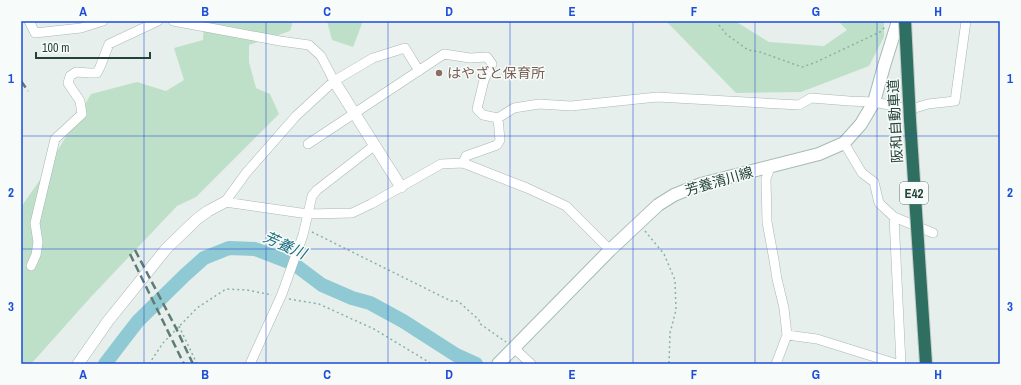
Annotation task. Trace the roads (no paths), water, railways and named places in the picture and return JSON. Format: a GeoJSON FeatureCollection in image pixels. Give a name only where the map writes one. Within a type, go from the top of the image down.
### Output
{"type":"FeatureCollection","features":[{"type":"Feature","properties":{"kind":"highway","name":"阪和自動車道"},"geometry":{"type":"LineString","coordinates":[[906,21],[910,120],[926,364]]}},
{"type":"Feature","properties":{"kind":"main road","name":"芳養清川線"},"geometry":{"type":"LineString","coordinates":[[498,364],[610,250],[658,205],[674,195],[701,184],[819,154],[844,143],[861,124],[874,102],[884,66],[893,23]]}},
{"type":"Feature","properties":{"kind":"street"},"geometry":{"type":"LineString","coordinates":[[30,21],[35,33],[81,28],[103,21]]}},
{"type":"Feature","properties":{"kind":"street"},"geometry":{"type":"LineString","coordinates":[[31,266],[36,255],[38,242],[35,223],[55,139],[82,114],[80,101],[68,83],[70,76],[76,72],[97,72],[109,44],[158,21]]}},
{"type":"Feature","properties":{"kind":"street"},"geometry":{"type":"LineString","coordinates":[[174,21],[309,45],[321,56],[334,81],[401,187]]}},
{"type":"Feature","properties":{"kind":"street"},"geometry":{"type":"LineString","coordinates":[[308,144],[444,54],[470,58],[487,57],[492,64],[484,80],[477,109],[483,114],[498,118],[514,108],[539,104],[571,106],[657,97],[799,105],[811,98],[874,102],[914,108],[928,104],[955,101],[966,21]]}},
{"type":"Feature","properties":{"kind":"street"},"geometry":{"type":"LineString","coordinates":[[78,364],[108,321],[166,249],[197,219],[225,202],[246,173],[296,116],[334,81],[373,58],[405,48],[420,71]]}},
{"type":"Feature","properties":{"kind":"street"},"geometry":{"type":"LineString","coordinates":[[463,163],[466,156],[497,146],[500,140],[498,118]]}},
{"type":"Feature","properties":{"kind":"street"},"geometry":{"type":"LineString","coordinates":[[844,143],[862,173],[874,182],[879,203],[894,217],[933,233]]}},
{"type":"Feature","properties":{"kind":"street"},"geometry":{"type":"LineString","coordinates":[[250,364],[281,296],[304,232],[312,196],[317,190],[375,145]]}},
{"type":"Feature","properties":{"kind":"street"},"geometry":{"type":"LineString","coordinates":[[225,202],[308,214],[352,213],[371,204],[441,164],[463,163],[527,188],[566,206],[610,250]]}},
{"type":"Feature","properties":{"kind":"street"},"geometry":{"type":"LineString","coordinates":[[770,167],[766,179],[767,222],[777,279],[784,308],[787,335],[776,364]]}},
{"type":"Feature","properties":{"kind":"street"},"geometry":{"type":"LineString","coordinates":[[894,217],[901,364]]}},
{"type":"Feature","properties":{"kind":"street"},"geometry":{"type":"LineString","coordinates":[[787,335],[817,339],[897,364]]}},
{"type":"Feature","properties":{"kind":"street"},"geometry":{"type":"LineString","coordinates":[[511,351],[531,364]]}},
{"type":"Feature","properties":{"kind":"waterway","name":"芳養川"},"geometry":{"type":"LineString","coordinates":[[105,364],[138,321],[185,275],[204,258],[229,248],[255,249],[294,264],[322,285],[352,298],[370,303],[403,321],[456,355],[476,364]]}},
{"type":"Feature","properties":{"kind":"railway"},"geometry":{"type":"LineString","coordinates":[[21,81],[28,91]]}},
{"type":"Feature","properties":{"kind":"railway"},"geometry":{"type":"LineString","coordinates":[[135,250],[193,364]]}},
{"type":"Feature","properties":{"kind":"railway"},"geometry":{"type":"LineString","coordinates":[[130,254],[184,364]]}},
{"type":"Feature","properties":{"kind":"place","name":"はやざと保育所"},"geometry":{"type":"Point","coordinates":[439,73]}}]}
